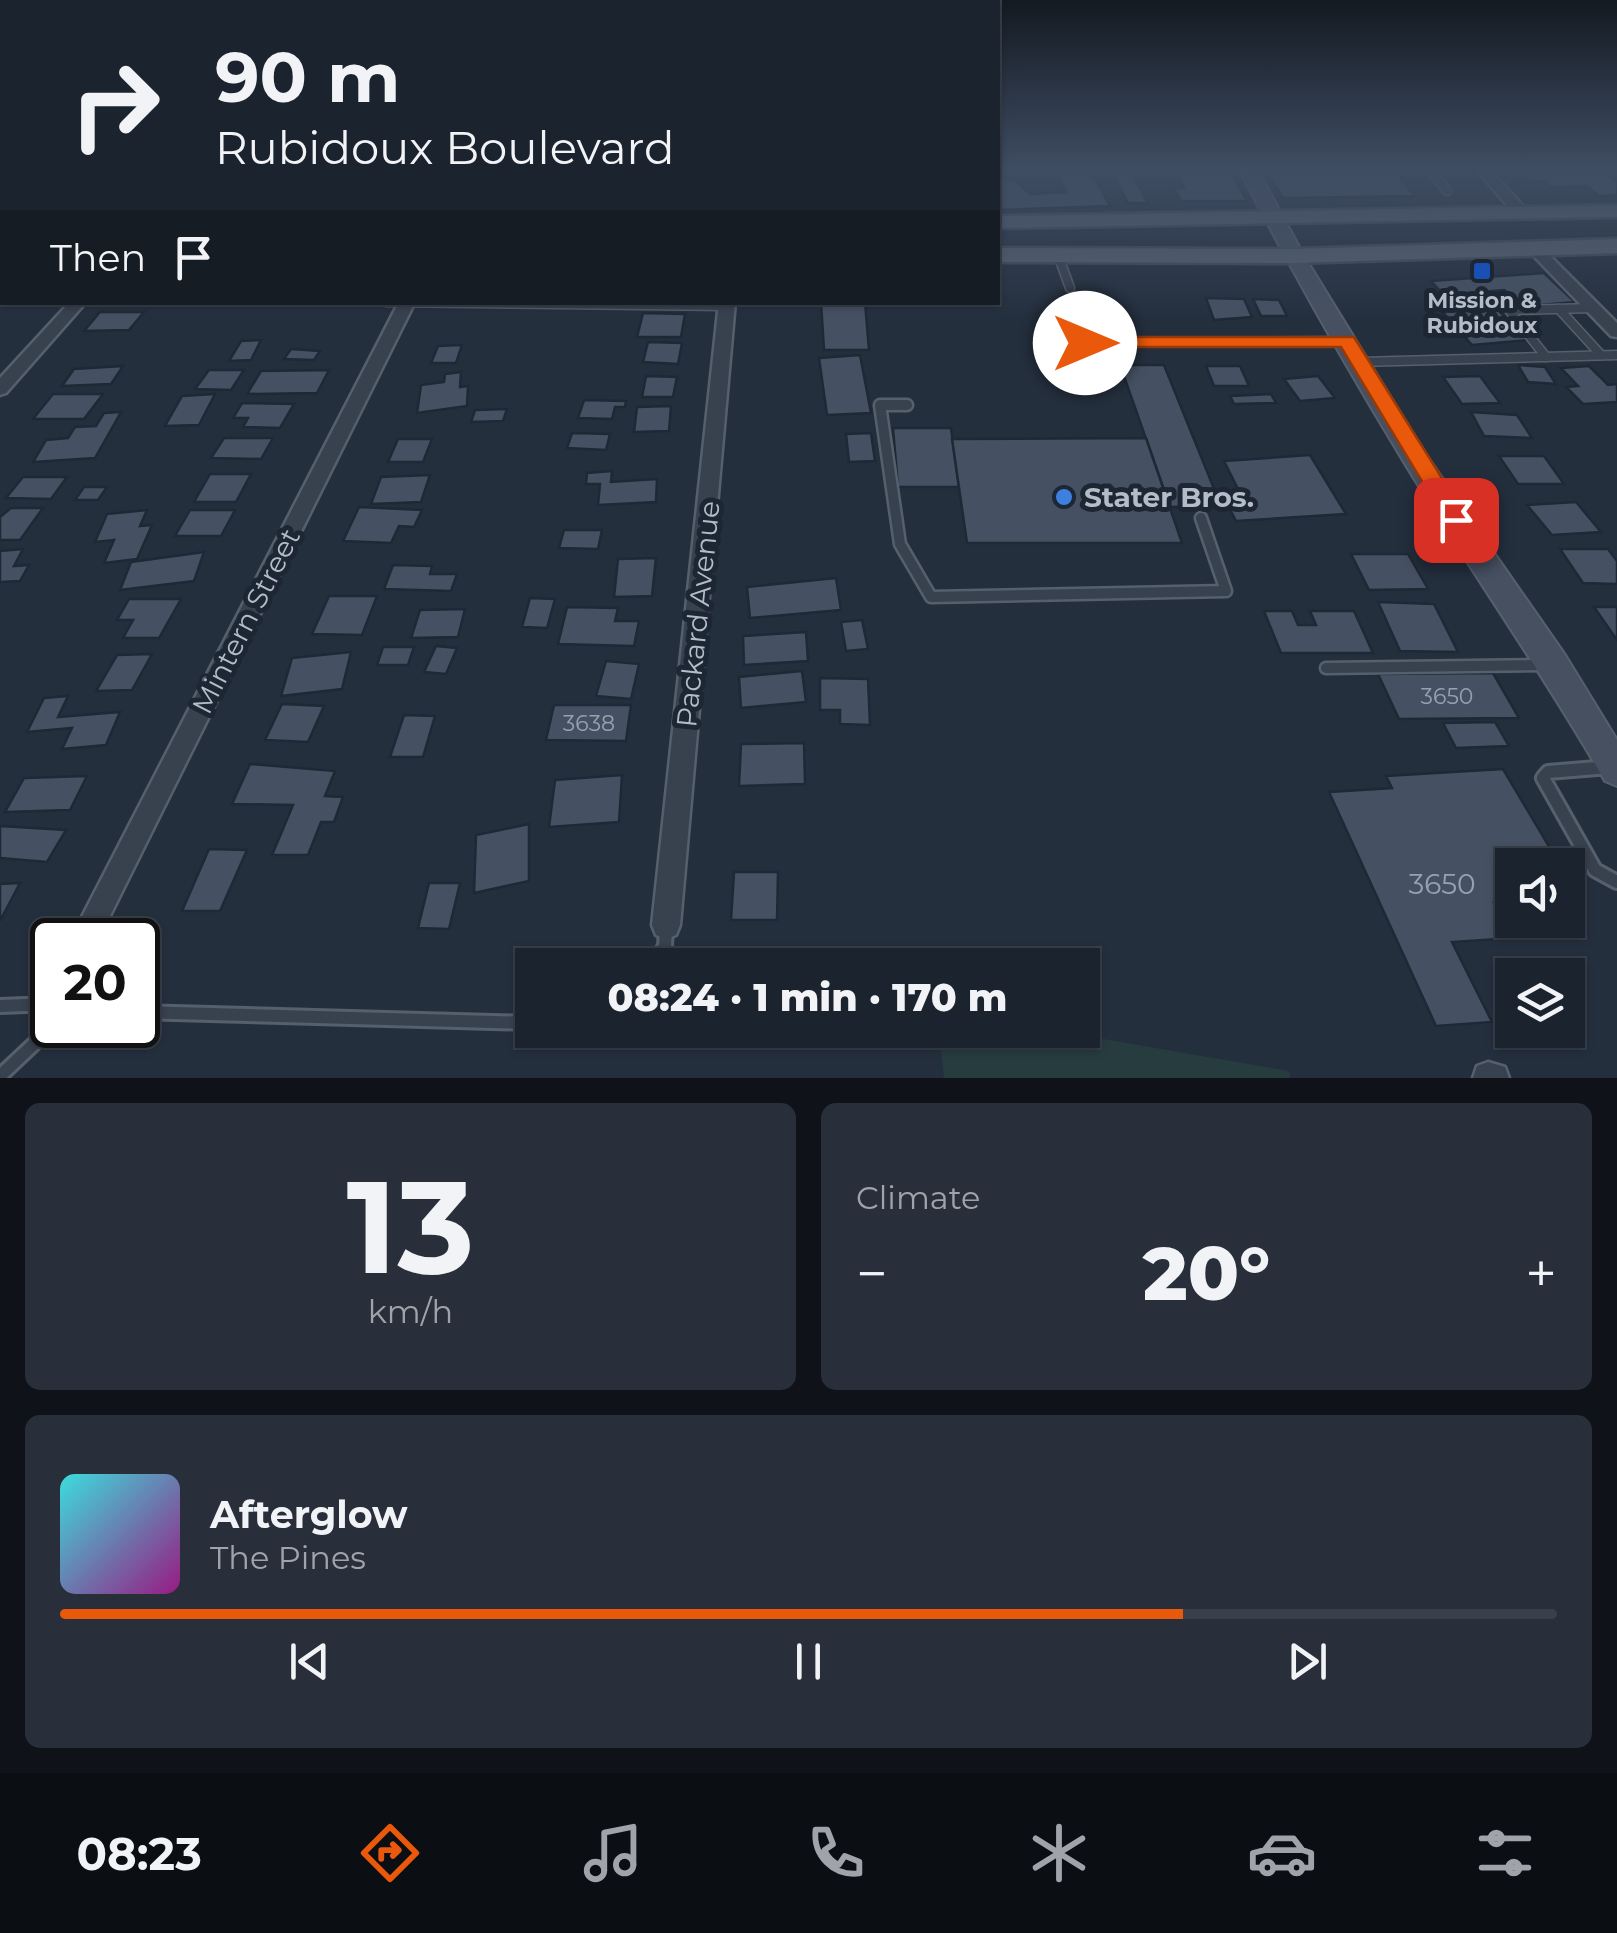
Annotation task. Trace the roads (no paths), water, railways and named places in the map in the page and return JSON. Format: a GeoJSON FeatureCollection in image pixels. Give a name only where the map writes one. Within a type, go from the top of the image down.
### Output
{"type":"FeatureCollection","features":[{"type":"Feature","properties":{"kind":"main road"},"geometry":{"type":"LineString","coordinates":[[1000,222],[1104,219]]}},
{"type":"Feature","properties":{"kind":"main road"},"geometry":{"type":"LineString","coordinates":[[1108,255],[1256,234],[1269,219]]}},
{"type":"Feature","properties":{"kind":"main road"},"geometry":{"type":"LineString","coordinates":[[1275,219],[1417,462],[1554,664],[1616,769]]}},
{"type":"Feature","properties":{"kind":"main road"},"geometry":{"type":"LineString","coordinates":[[1294,256],[1314,236],[1381,219]]}},
{"type":"Feature","properties":{"kind":"main road"},"geometry":{"type":"LineString","coordinates":[[1000,254],[1294,256],[1617,246]]}},
{"type":"Feature","properties":{"kind":"street"},"geometry":{"type":"LineString","coordinates":[[1536,249],[1617,332]]}},
{"type":"Feature","properties":{"kind":"street"},"geometry":{"type":"LineString","coordinates":[[0,390],[76,305]]}},
{"type":"Feature","properties":{"kind":"street","name":"Mintern Street"},"geometry":{"type":"LineString","coordinates":[[95,918],[406,305]]}},
{"type":"Feature","properties":{"kind":"street","name":"Packard Avenue"},"geometry":{"type":"LineString","coordinates":[[666,926],[727,305]]}},
{"type":"Feature","properties":{"kind":"lane"},"geometry":{"type":"LineString","coordinates":[[1058,255],[1070,288]]}},
{"type":"Feature","properties":{"kind":"lane"},"geometry":{"type":"LineString","coordinates":[[1559,308],[1601,356]]}},
{"type":"Feature","properties":{"kind":"lane"},"geometry":{"type":"LineString","coordinates":[[1546,357],[1509,310],[1593,308]]}},
{"type":"Feature","properties":{"kind":"lane"},"geometry":{"type":"LineString","coordinates":[[1085,343],[1546,357],[1617,355]]}},
{"type":"Feature","properties":{"kind":"lane"},"geometry":{"type":"LineString","coordinates":[[907,405],[880,405],[900,544],[931,597],[1226,592],[1201,518]]}},
{"type":"Feature","properties":{"kind":"lane"},"geometry":{"type":"LineString","coordinates":[[1326,668],[1554,664]]}},
{"type":"Feature","properties":{"kind":"lane"},"geometry":{"type":"LineString","coordinates":[[1616,769],[1548,772],[1543,778],[1594,870],[1617,882]]}},
{"type":"Feature","properties":{"kind":"lane"},"geometry":{"type":"LineString","coordinates":[[663,948],[666,926]]}},
{"type":"Feature","properties":{"kind":"lane"},"geometry":{"type":"LineString","coordinates":[[0,1006],[30,1005]]}},
{"type":"Feature","properties":{"kind":"lane"},"geometry":{"type":"LineString","coordinates":[[160,1013],[515,1023]]}},
{"type":"Feature","properties":{"kind":"lane"},"geometry":{"type":"LineString","coordinates":[[0,1076],[30,1048]]}},
{"type":"Feature","properties":{"kind":"place","name":"Mission & Rubidoux"},"geometry":{"type":"Point","coordinates":[1482,271]}},
{"type":"Feature","properties":{"kind":"place","name":"Stater Bros."},"geometry":{"type":"Point","coordinates":[1064,497]}}]}
